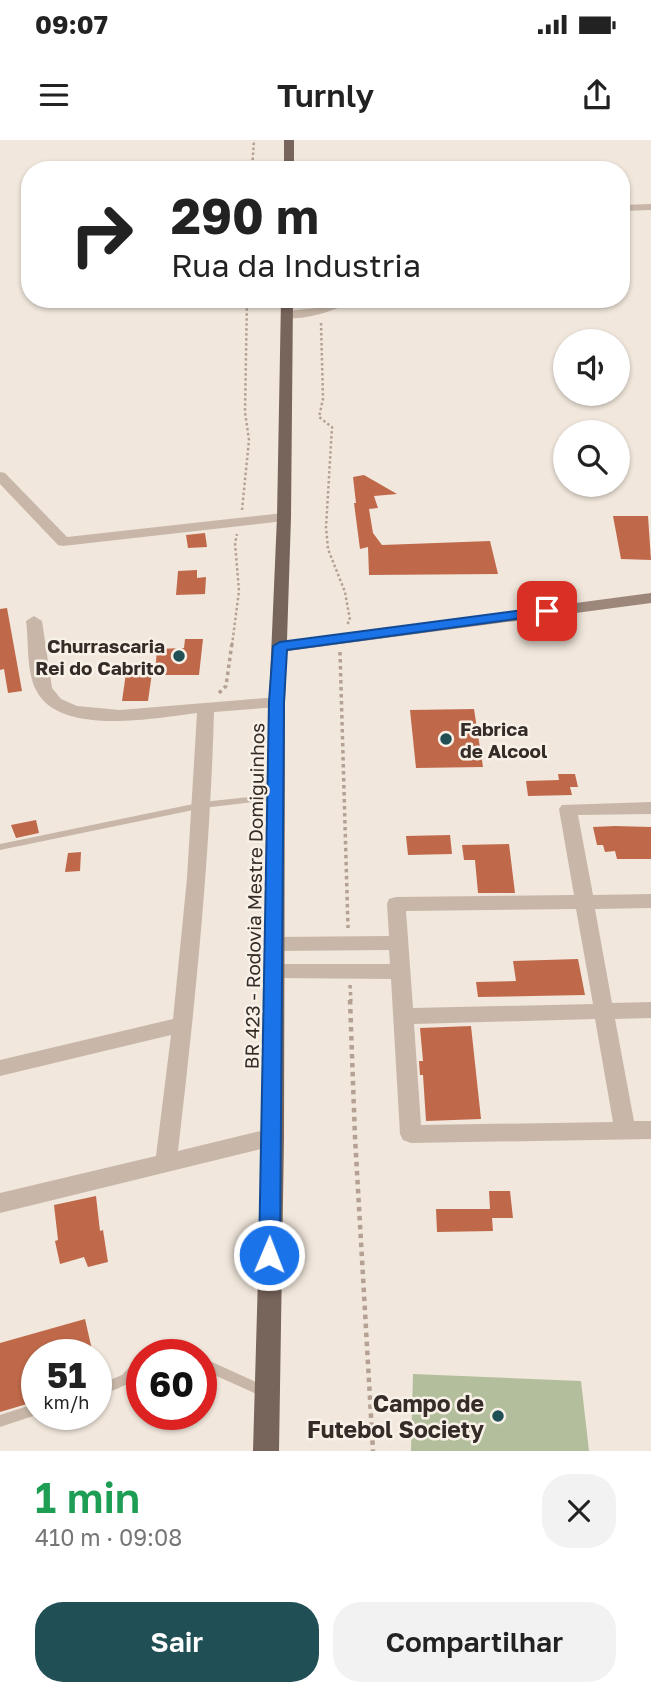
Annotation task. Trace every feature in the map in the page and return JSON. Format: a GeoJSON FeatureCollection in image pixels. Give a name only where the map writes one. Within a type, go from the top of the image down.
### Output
{"type":"FeatureCollection","features":[{"type":"Feature","properties":{"kind":"main road"},"geometry":{"type":"LineString","coordinates":[[289,140],[289,161]]}},
{"type":"Feature","properties":{"kind":"main road","name":"BR 423 - Rodovia Mestre Domiguinhos"},"geometry":{"type":"LineString","coordinates":[[266,1451],[277,702],[284,517],[287,308]]}},
{"type":"Feature","properties":{"kind":"street"},"geometry":{"type":"LineString","coordinates":[[630,208],[651,207]]}},
{"type":"Feature","properties":{"kind":"street"},"geometry":{"type":"LineString","coordinates":[[295,308],[318,311],[326,308]]}},
{"type":"Feature","properties":{"kind":"street"},"geometry":{"type":"LineString","coordinates":[[0,476],[63,542],[284,517]]}},
{"type":"Feature","properties":{"kind":"street"},"geometry":{"type":"LineString","coordinates":[[0,496],[15,492]]}},
{"type":"Feature","properties":{"kind":"street"},"geometry":{"type":"LineString","coordinates":[[280,646],[651,598]]}},
{"type":"Feature","properties":{"kind":"street"},"geometry":{"type":"LineString","coordinates":[[34,621],[44,688],[57,702],[71,709],[106,716],[142,716],[205,707],[277,702]]}},
{"type":"Feature","properties":{"kind":"street"},"geometry":{"type":"LineString","coordinates":[[166,1161],[184,1024],[203,805],[205,707]]}},
{"type":"Feature","properties":{"kind":"street"},"geometry":{"type":"LineString","coordinates":[[625,1130],[568,809],[651,807]]}},
{"type":"Feature","properties":{"kind":"street"},"geometry":{"type":"LineString","coordinates":[[651,901],[396,904],[411,1134],[651,1130]]}},
{"type":"Feature","properties":{"kind":"street"},"geometry":{"type":"LineString","coordinates":[[275,944],[398,943]]}},
{"type":"Feature","properties":{"kind":"street"},"geometry":{"type":"LineString","coordinates":[[275,971],[400,972]]}},
{"type":"Feature","properties":{"kind":"street"},"geometry":{"type":"LineString","coordinates":[[402,1016],[651,1010]]}},
{"type":"Feature","properties":{"kind":"street"},"geometry":{"type":"LineString","coordinates":[[0,1068],[184,1024]]}},
{"type":"Feature","properties":{"kind":"street"},"geometry":{"type":"LineString","coordinates":[[0,1203],[272,1137]]}},
{"type":"Feature","properties":{"kind":"lane"},"geometry":{"type":"LineString","coordinates":[[0,848],[203,805],[277,797]]}},
{"type":"Feature","properties":{"kind":"lane"},"geometry":{"type":"LineString","coordinates":[[217,1370],[266,1393]]}},
{"type":"Feature","properties":{"kind":"lane"},"geometry":{"type":"LineString","coordinates":[[0,1421],[21,1414]]}},
{"type":"Feature","properties":{"kind":"path"},"geometry":{"type":"LineString","coordinates":[[253,161],[254,140]]}},
{"type":"Feature","properties":{"kind":"path"},"geometry":{"type":"LineString","coordinates":[[205,707],[226,686],[239,591],[236,538],[242,521],[243,484],[249,440],[245,412],[247,308]]}},
{"type":"Feature","properties":{"kind":"path"},"geometry":{"type":"LineString","coordinates":[[318,311],[322,328],[320,364],[323,399],[319,417],[332,427],[326,527],[328,549],[345,592],[350,620],[339,638],[349,944]]}},
{"type":"Feature","properties":{"kind":"path"},"geometry":{"type":"LineString","coordinates":[[350,972],[355,1137],[373,1451]]}},
{"type":"Feature","properties":{"kind":"green space","name":"Campo de Futebol Society"},"geometry":{"type":"Polygon","coordinates":[[[413,1374],[581,1381],[589,1451],[411,1451],[413,1374]]]}},
{"type":"Feature","properties":{"kind":"building"},"geometry":{"type":"Polygon","coordinates":[[[364,475],[397,494],[374,496],[378,508],[369,509],[373,533],[382,545],[490,541],[498,574],[369,575],[368,547],[360,549],[354,503],[353,477],[364,475]]]}},
{"type":"Feature","properties":{"kind":"building"},"geometry":{"type":"Polygon","coordinates":[[[613,516],[648,516],[651,560],[621,559],[613,516]]]}},
{"type":"Feature","properties":{"kind":"building"},"geometry":{"type":"Polygon","coordinates":[[[205,533],[207,547],[188,548],[186,535],[205,533]]]}},
{"type":"Feature","properties":{"kind":"building"},"geometry":{"type":"Polygon","coordinates":[[[197,570],[197,578],[206,577],[205,594],[176,595],[178,571],[197,570]]]}},
{"type":"Feature","properties":{"kind":"building"},"geometry":{"type":"Polygon","coordinates":[[[7,608],[22,691],[8,693],[4,669],[0,670],[0,609],[7,608]]]}},
{"type":"Feature","properties":{"kind":"building","name":"Churrascaria Rei do Cabrito"},"geometry":{"type":"Polygon","coordinates":[[[185,639],[203,639],[199,675],[155,675],[157,649],[184,648],[185,639]]]}},
{"type":"Feature","properties":{"kind":"building"},"geometry":{"type":"Polygon","coordinates":[[[127,666],[153,666],[148,701],[122,701],[127,666]]]}},
{"type":"Feature","properties":{"kind":"building","name":"Fabrica de Alcool"},"geometry":{"type":"Polygon","coordinates":[[[474,709],[483,767],[416,768],[410,710],[474,709]]]}},
{"type":"Feature","properties":{"kind":"building"},"geometry":{"type":"Polygon","coordinates":[[[558,774],[575,774],[578,787],[570,787],[572,795],[528,796],[526,781],[559,780],[558,774]]]}},
{"type":"Feature","properties":{"kind":"building"},"geometry":{"type":"Polygon","coordinates":[[[36,820],[39,833],[16,838],[11,825],[36,820]]]}},
{"type":"Feature","properties":{"kind":"building"},"geometry":{"type":"Polygon","coordinates":[[[593,827],[651,827],[651,859],[617,859],[615,851],[605,852],[603,845],[597,845],[593,827]]]}},
{"type":"Feature","properties":{"kind":"building"},"geometry":{"type":"Polygon","coordinates":[[[450,835],[452,854],[408,855],[406,836],[450,835]]]}},
{"type":"Feature","properties":{"kind":"building"},"geometry":{"type":"Polygon","coordinates":[[[509,844],[515,893],[478,893],[475,860],[464,860],[462,845],[509,844]]]}},
{"type":"Feature","properties":{"kind":"building"},"geometry":{"type":"Polygon","coordinates":[[[81,852],[80,871],[65,872],[68,853],[81,852]]]}},
{"type":"Feature","properties":{"kind":"building"},"geometry":{"type":"Polygon","coordinates":[[[578,959],[585,995],[478,997],[476,982],[516,981],[513,961],[578,959]]]}},
{"type":"Feature","properties":{"kind":"building"},"geometry":{"type":"Polygon","coordinates":[[[471,1026],[481,1119],[426,1121],[423,1075],[420,1075],[419,1061],[423,1061],[420,1028],[471,1026]]]}},
{"type":"Feature","properties":{"kind":"building"},"geometry":{"type":"Polygon","coordinates":[[[489,1191],[510,1191],[513,1218],[492,1218],[493,1231],[437,1232],[436,1209],[490,1209],[489,1191]]]}},
{"type":"Feature","properties":{"kind":"building"},"geometry":{"type":"Polygon","coordinates":[[[96,1196],[100,1231],[103,1230],[108,1262],[88,1267],[84,1257],[60,1264],[55,1241],[58,1240],[54,1205],[96,1196]]]}},
{"type":"Feature","properties":{"kind":"building"},"geometry":{"type":"Polygon","coordinates":[[[85,1319],[90,1339],[21,1339],[21,1406],[0,1412],[0,1343],[85,1319]]]}},
{"type":"Feature","properties":{"kind":"place","name":"Churrascaria Rei do Cabrito"},"geometry":{"type":"Point","coordinates":[179,656]}},
{"type":"Feature","properties":{"kind":"place","name":"Fabrica de Alcool"},"geometry":{"type":"Point","coordinates":[446,739]}},
{"type":"Feature","properties":{"kind":"place","name":"Campo de Futebol Society"},"geometry":{"type":"Point","coordinates":[498,1416]}},
{"type":"Feature","properties":{"kind":"route"},"geometry":{"type":"LineString","coordinates":[[269,1255],[280,646],[547,611]]}}]}
